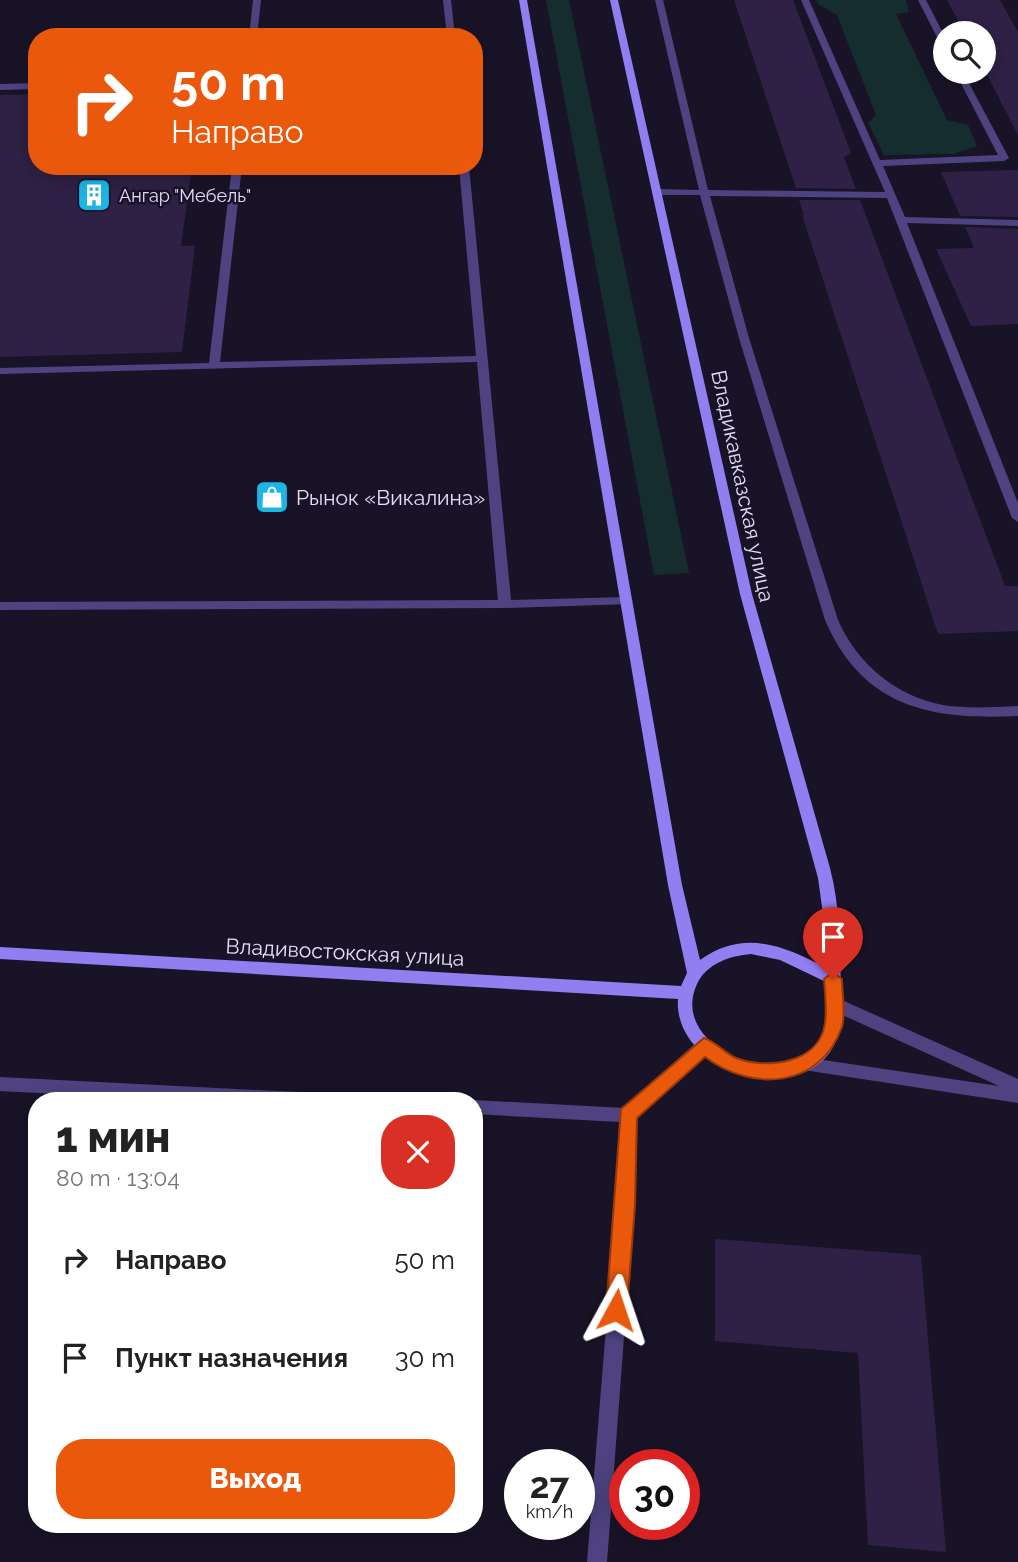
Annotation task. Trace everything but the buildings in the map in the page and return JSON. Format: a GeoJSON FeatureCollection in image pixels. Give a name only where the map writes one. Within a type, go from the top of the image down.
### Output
{"type":"FeatureCollection","features":[{"type":"Feature","properties":{"kind":"main road"},"geometry":{"type":"LineString","coordinates":[[523,0],[675,885],[695,973]]}},
{"type":"Feature","properties":{"kind":"main road","name":"Владикавказская улица"},"geometry":{"type":"LineString","coordinates":[[614,0],[659,192],[747,598],[827,888],[833,979]]}},
{"type":"Feature","properties":{"kind":"main road"},"geometry":{"type":"LineString","coordinates":[[758,947],[787,954],[833,979],[834,1025],[822,1049],[803,1064],[773,1072],[752,1071],[727,1063],[704,1046],[686,1014],[687,993],[695,973],[713,957],[731,949],[758,947]]}},
{"type":"Feature","properties":{"kind":"main road","name":"Владивостокская улица"},"geometry":{"type":"LineString","coordinates":[[0,953],[687,993]]}},
{"type":"Feature","properties":{"kind":"street"},"geometry":{"type":"LineString","coordinates":[[254,28],[257,0]]}},
{"type":"Feature","properties":{"kind":"street"},"geometry":{"type":"LineString","coordinates":[[447,0],[450,28]]}},
{"type":"Feature","properties":{"kind":"street"},"geometry":{"type":"LineString","coordinates":[[659,0],[704,192],[744,338],[826,600],[831,626],[841,646],[883,686],[933,708],[1018,711]]}},
{"type":"Feature","properties":{"kind":"street"},"geometry":{"type":"LineString","coordinates":[[805,0],[878,163],[1018,518]]}},
{"type":"Feature","properties":{"kind":"street"},"geometry":{"type":"LineString","coordinates":[[922,0],[933,22]]}},
{"type":"Feature","properties":{"kind":"street"},"geometry":{"type":"LineString","coordinates":[[878,163],[1004,158],[965,84]]}},
{"type":"Feature","properties":{"kind":"street"},"geometry":{"type":"LineString","coordinates":[[0,87],[28,86]]}},
{"type":"Feature","properties":{"kind":"street"},"geometry":{"type":"LineString","coordinates":[[214,365],[236,175]]}},
{"type":"Feature","properties":{"kind":"street"},"geometry":{"type":"LineString","coordinates":[[465,175],[506,604]]}},
{"type":"Feature","properties":{"kind":"street"},"geometry":{"type":"LineString","coordinates":[[659,192],[891,195]]}},
{"type":"Feature","properties":{"kind":"street"},"geometry":{"type":"LineString","coordinates":[[901,220],[1018,223]]}},
{"type":"Feature","properties":{"kind":"street"},"geometry":{"type":"LineString","coordinates":[[0,371],[483,359]]}},
{"type":"Feature","properties":{"kind":"street"},"geometry":{"type":"LineString","coordinates":[[0,606],[627,601]]}},
{"type":"Feature","properties":{"kind":"street"},"geometry":{"type":"LineString","coordinates":[[833,1003],[1018,1087]]}},
{"type":"Feature","properties":{"kind":"street"},"geometry":{"type":"LineString","coordinates":[[483,1107],[627,1115],[704,1046]]}},
{"type":"Feature","properties":{"kind":"street"},"geometry":{"type":"LineString","coordinates":[[803,1064],[1018,1096]]}},
{"type":"Feature","properties":{"kind":"street"},"geometry":{"type":"LineString","coordinates":[[0,1084],[159,1092]]}},
{"type":"Feature","properties":{"kind":"street"},"geometry":{"type":"LineString","coordinates":[[597,1562],[625,1205],[627,1115]]}},
{"type":"Feature","properties":{"kind":"green space"},"geometry":{"type":"Polygon","coordinates":[[[546,0],[569,0],[689,573],[654,575],[546,0]]]}},
{"type":"Feature","properties":{"kind":"green space"},"geometry":{"type":"Polygon","coordinates":[[[816,0],[906,0],[909,12],[896,14],[947,120],[968,125],[977,146],[953,154],[884,155],[868,123],[876,115],[837,15],[816,0]]]}},
{"type":"Feature","properties":{"kind":"place","name":"Ангар \"Мебель\""},"geometry":{"type":"Point","coordinates":[94,195]}},
{"type":"Feature","properties":{"kind":"place","name":"Рынок «Викалина»"},"geometry":{"type":"Point","coordinates":[272,497]}},
{"type":"Feature","properties":{"kind":"route"},"geometry":{"type":"LineString","coordinates":[[616,1310],[625,1205],[627,1115],[704,1046],[727,1063],[752,1071],[773,1072],[803,1064],[822,1049],[834,1025],[833,979]]}}]}
